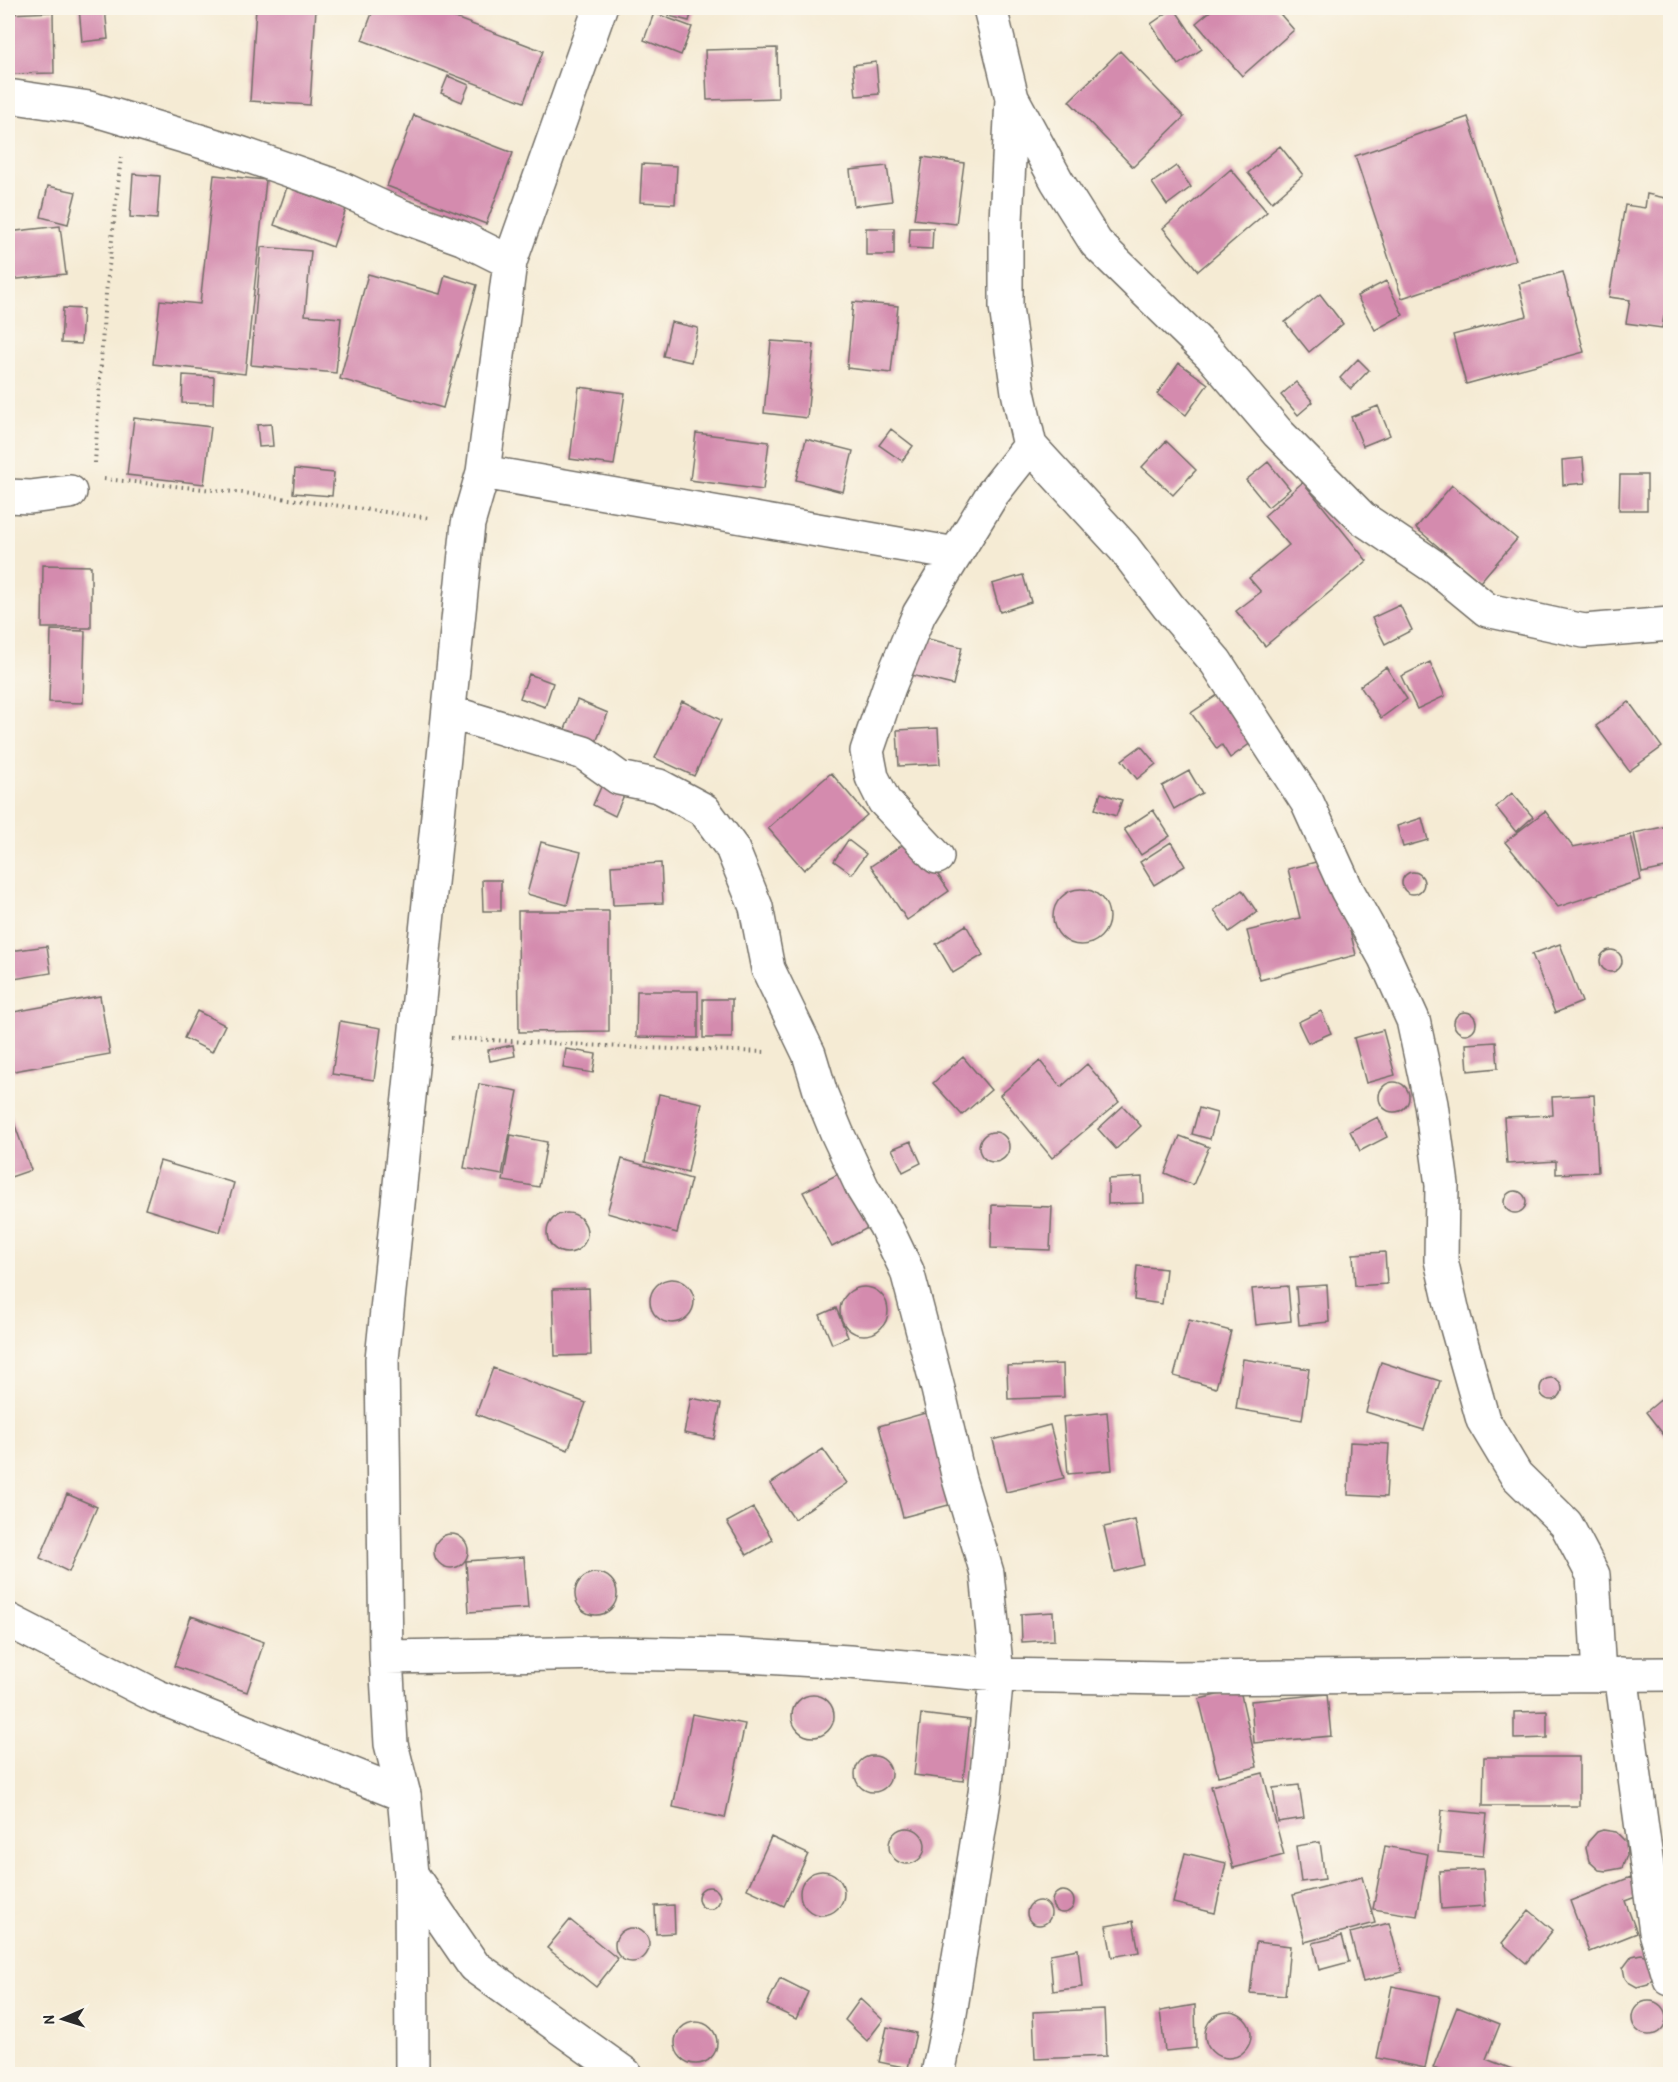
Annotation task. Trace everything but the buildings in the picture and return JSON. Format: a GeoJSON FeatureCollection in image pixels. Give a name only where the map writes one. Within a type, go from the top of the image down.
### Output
{"type":"FeatureCollection","features":[{"type":"Feature","properties":{"kind":"street"},"geometry":{"type":"LineString","coordinates":[[412,2074],[411,1874],[404,1795],[391,1744],[386,1657],[382,1359],[468,524],[483,472],[510,262],[600,8]]}},
{"type":"Feature","properties":{"kind":"street"},"geometry":{"type":"LineString","coordinates":[[990,8],[1012,98],[1057,182],[1096,243],[1211,355],[1278,433],[1362,518],[1436,568],[1487,610],[1584,631],[1671,624]]}},
{"type":"Feature","properties":{"kind":"street"},"geometry":{"type":"LineString","coordinates":[[8,96],[89,108],[240,153],[338,187],[401,216],[462,238],[510,262]]}},
{"type":"Feature","properties":{"kind":"street"},"geometry":{"type":"LineString","coordinates":[[1012,98],[1006,221],[1006,307],[1018,392],[1030,446],[1124,548],[1168,606],[1216,662],[1307,802],[1347,890],[1385,958],[1413,1020],[1431,1104],[1442,1185],[1441,1260],[1455,1317],[1483,1419],[1516,1475],[1566,1524],[1593,1575],[1656,1932],[1671,1979]]}},
{"type":"Feature","properties":{"kind":"street"},"geometry":{"type":"LineString","coordinates":[[937,857],[884,801],[872,777],[867,751],[889,687],[919,614],[993,493],[1030,446]]}},
{"type":"Feature","properties":{"kind":"street"},"geometry":{"type":"LineString","coordinates":[[483,472],[956,554]]}},
{"type":"Feature","properties":{"kind":"street"},"geometry":{"type":"LineString","coordinates":[[8,496],[30,497],[82,485]]}},
{"type":"Feature","properties":{"kind":"street"},"geometry":{"type":"LineString","coordinates":[[449,712],[584,753],[619,778],[659,786],[704,810],[732,848],[756,907],[768,969],[809,1054],[821,1094],[841,1142],[863,1189],[885,1224],[908,1271],[959,1479],[987,1573],[997,1675],[985,1792],[949,2020],[938,2074]]}},
{"type":"Feature","properties":{"kind":"street"},"geometry":{"type":"LineString","coordinates":[[8,1620],[156,1696],[404,1795]]}},
{"type":"Feature","properties":{"kind":"street"},"geometry":{"type":"LineString","coordinates":[[386,1657],[607,1653],[731,1655],[849,1662],[997,1675],[1170,1678],[1671,1674]]}},
{"type":"Feature","properties":{"kind":"street"},"geometry":{"type":"LineString","coordinates":[[411,1874],[474,1965],[625,2074]]}},
{"type":"Feature","properties":{"kind":"path"},"geometry":{"type":"LineString","coordinates":[[125,118],[82,485],[244,493],[468,524]]}},
{"type":"Feature","properties":{"kind":"path"},"geometry":{"type":"LineString","coordinates":[[414,1036],[809,1054]]}}]}
